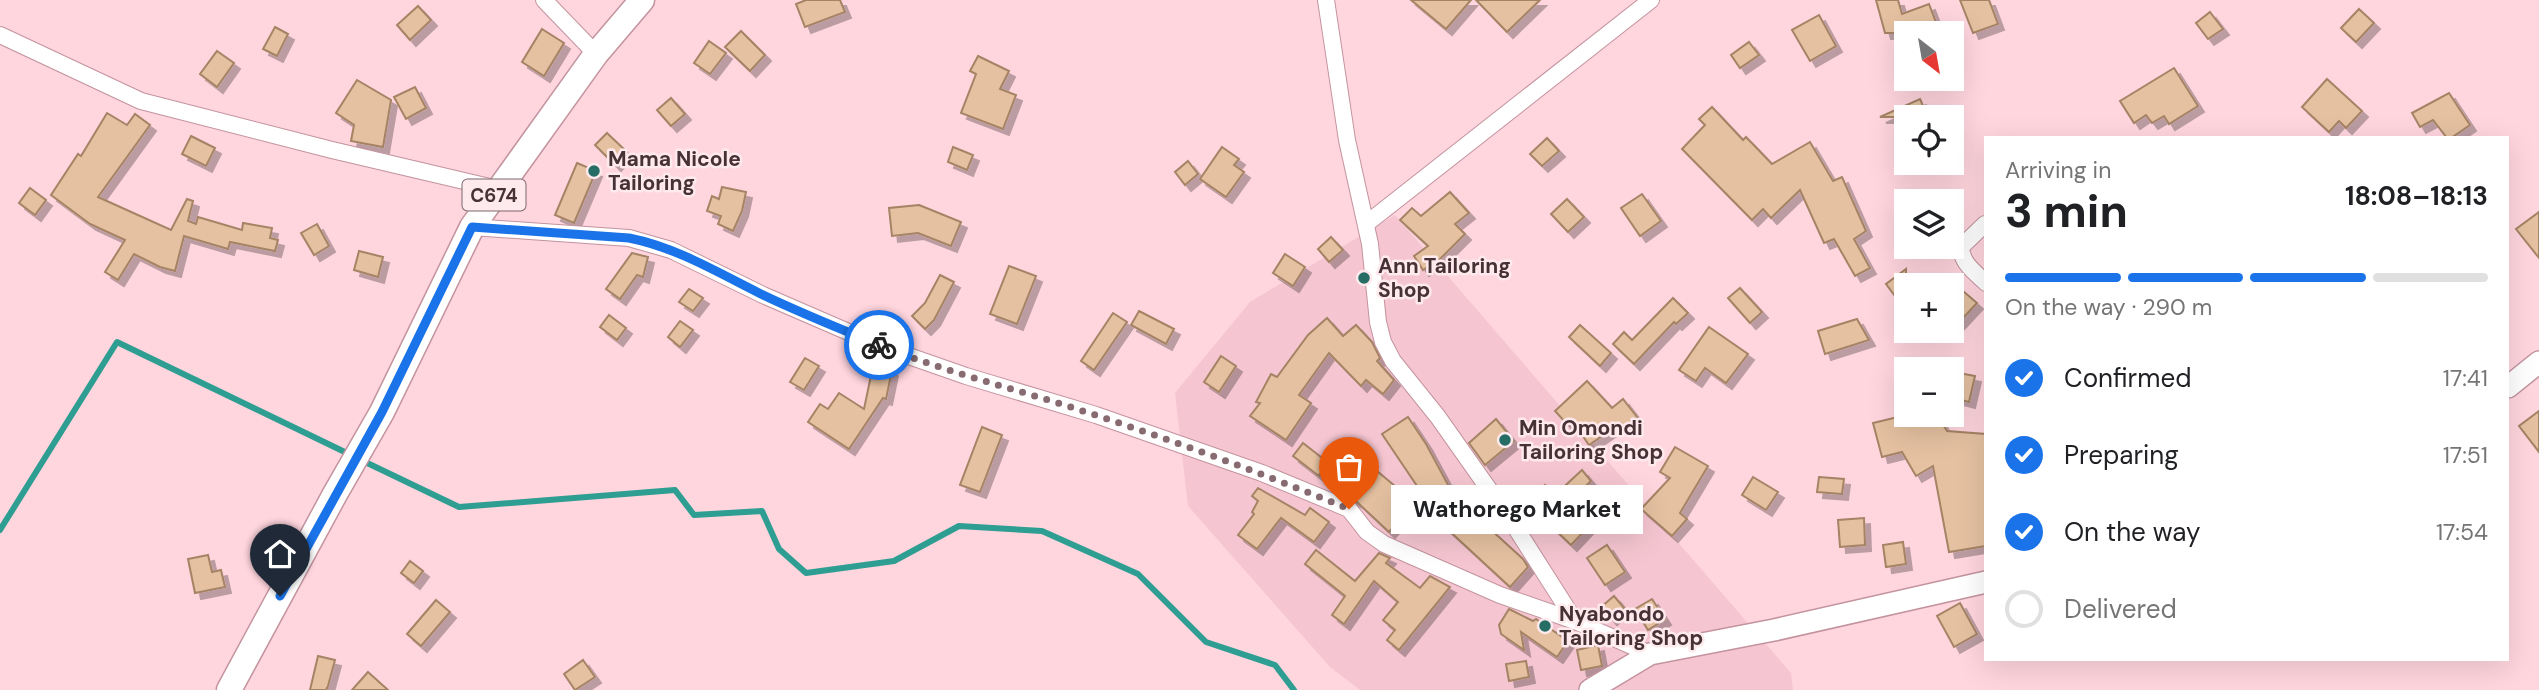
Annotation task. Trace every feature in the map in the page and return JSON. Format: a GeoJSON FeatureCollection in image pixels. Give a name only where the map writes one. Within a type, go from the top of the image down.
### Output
{"type":"FeatureCollection","features":[{"type":"Feature","properties":{"kind":"main road","name":"C674"},"geometry":{"type":"LineString","coordinates":[[229,690],[334,494],[382,412],[485,208],[596,54],[642,0]]}},
{"type":"Feature","properties":{"kind":"street"},"geometry":{"type":"LineString","coordinates":[[544,0],[596,54]]}},
{"type":"Feature","properties":{"kind":"street"},"geometry":{"type":"LineString","coordinates":[[1326,0],[1347,140],[1366,224],[1383,342],[1393,361],[1438,417],[1513,523],[1575,621]]}},
{"type":"Feature","properties":{"kind":"street"},"geometry":{"type":"LineString","coordinates":[[1366,224],[1651,0]]}},
{"type":"Feature","properties":{"kind":"street"},"geometry":{"type":"LineString","coordinates":[[0,35],[141,101],[332,150],[485,208],[504,229],[629,238],[671,250],[763,295],[883,346],[966,376],[1096,415],[1262,473],[1349,509],[1367,532],[1384,544],[1500,595],[1575,621],[1650,654]]}},
{"type":"Feature","properties":{"kind":"street"},"geometry":{"type":"LineString","coordinates":[[1984,225],[1961,247],[1961,255],[1984,281]]}},
{"type":"Feature","properties":{"kind":"street"},"geometry":{"type":"LineString","coordinates":[[2509,386],[2539,362]]}},
{"type":"Feature","properties":{"kind":"street"},"geometry":{"type":"LineString","coordinates":[[1590,690],[1650,654],[1774,630],[1984,582]]}},
{"type":"Feature","properties":{"kind":"shaded area"},"geometry":{"type":"Polygon","coordinates":[[[1395,215],[1791,673],[1793,690],[1360,690],[1330,667],[1188,506],[1175,393],[1250,302],[1395,215]]]}},
{"type":"Feature","properties":{"kind":"building"},"geometry":{"type":"Polygon","coordinates":[[[806,0],[840,0],[845,12],[805,27],[796,4],[806,0]]]}},
{"type":"Feature","properties":{"kind":"building"},"geometry":{"type":"Polygon","coordinates":[[[1411,0],[1471,0],[1446,29],[1411,0]]]}},
{"type":"Feature","properties":{"kind":"building"},"geometry":{"type":"Polygon","coordinates":[[[1476,0],[1540,0],[1507,32],[1476,0]]]}},
{"type":"Feature","properties":{"kind":"building"},"geometry":{"type":"Polygon","coordinates":[[[1876,0],[1898,0],[1902,14],[1929,4],[1935,21],[1894,21],[1894,33],[1885,33],[1876,0]]]}},
{"type":"Feature","properties":{"kind":"building"},"geometry":{"type":"Polygon","coordinates":[[[1960,0],[1989,0],[1998,24],[1973,33],[1960,0]]]}},
{"type":"Feature","properties":{"kind":"building"},"geometry":{"type":"Polygon","coordinates":[[[418,6],[431,20],[410,40],[397,25],[418,6]]]}},
{"type":"Feature","properties":{"kind":"building"},"geometry":{"type":"Polygon","coordinates":[[[2359,9],[2374,23],[2356,42],[2341,28],[2359,9]]]}},
{"type":"Feature","properties":{"kind":"building"},"geometry":{"type":"Polygon","coordinates":[[[2210,12],[2223,29],[2208,39],[2196,23],[2210,12]]]}},
{"type":"Feature","properties":{"kind":"building"},"geometry":{"type":"Polygon","coordinates":[[[1819,15],[1836,46],[1810,61],[1792,30],[1819,15]]]}},
{"type":"Feature","properties":{"kind":"building"},"geometry":{"type":"Polygon","coordinates":[[[275,27],[288,34],[277,56],[263,49],[275,27]]]}},
{"type":"Feature","properties":{"kind":"building"},"geometry":{"type":"Polygon","coordinates":[[[542,29],[564,43],[544,76],[522,62],[542,29]]]}},
{"type":"Feature","properties":{"kind":"building"},"geometry":{"type":"Polygon","coordinates":[[[741,31],[765,55],[750,71],[725,47],[741,31]]]}},
{"type":"Feature","properties":{"kind":"building"},"geometry":{"type":"Polygon","coordinates":[[[709,41],[726,53],[710,74],[694,63],[709,41]]]}},
{"type":"Feature","properties":{"kind":"building"},"geometry":{"type":"Polygon","coordinates":[[[1749,42],[1759,55],[1740,68],[1731,55],[1749,42]]]}},
{"type":"Feature","properties":{"kind":"building"},"geometry":{"type":"Polygon","coordinates":[[[217,51],[234,63],[217,87],[200,74],[217,51]]]}},
{"type":"Feature","properties":{"kind":"building"},"geometry":{"type":"Polygon","coordinates":[[[978,56],[1009,71],[1000,89],[1016,95],[1003,129],[961,113],[976,74],[970,71],[978,56]]]}},
{"type":"Feature","properties":{"kind":"building"},"geometry":{"type":"Polygon","coordinates":[[[2174,68],[2198,106],[2169,124],[2164,116],[2152,123],[2146,115],[2134,123],[2120,101],[2174,68]]]}},
{"type":"Feature","properties":{"kind":"building"},"geometry":{"type":"Polygon","coordinates":[[[2327,79],[2362,111],[2346,128],[2339,121],[2329,132],[2302,107],[2327,79]]]}},
{"type":"Feature","properties":{"kind":"building"},"geometry":{"type":"Polygon","coordinates":[[[357,80],[391,100],[383,147],[351,141],[354,125],[336,113],[357,80]]]}},
{"type":"Feature","properties":{"kind":"building"},"geometry":{"type":"Polygon","coordinates":[[[415,87],[426,108],[406,119],[394,97],[415,87]]]}},
{"type":"Feature","properties":{"kind":"building"},"geometry":{"type":"Polygon","coordinates":[[[2449,93],[2470,125],[2454,136],[2445,136],[2433,120],[2420,127],[2412,113],[2449,93]]]}},
{"type":"Feature","properties":{"kind":"building"},"geometry":{"type":"Polygon","coordinates":[[[671,98],[685,114],[671,126],[657,110],[671,98]]]}},
{"type":"Feature","properties":{"kind":"building"},"geometry":{"type":"Polygon","coordinates":[[[1920,99],[1923,105],[1907,105],[1920,99]]]}},
{"type":"Feature","properties":{"kind":"building"},"geometry":{"type":"Polygon","coordinates":[[[1712,107],[1743,140],[1746,137],[1772,164],[1810,142],[1833,181],[1842,177],[1866,231],[1854,239],[1870,268],[1855,276],[1834,239],[1824,243],[1800,190],[1771,218],[1763,209],[1752,220],[1682,149],[1705,125],[1699,119],[1712,107]]]}},
{"type":"Feature","properties":{"kind":"building"},"geometry":{"type":"Polygon","coordinates":[[[1894,111],[1894,117],[1880,117],[1894,111]]]}},
{"type":"Feature","properties":{"kind":"building"},"geometry":{"type":"Polygon","coordinates":[[[107,113],[127,125],[135,114],[150,125],[98,197],[171,230],[187,199],[193,201],[188,221],[196,224],[198,217],[242,230],[243,223],[272,228],[270,238],[278,240],[275,251],[230,242],[228,249],[184,236],[175,271],[134,254],[118,280],[105,272],[125,240],[90,224],[51,195],[78,154],[81,156],[107,113]]]}},
{"type":"Feature","properties":{"kind":"building"},"geometry":{"type":"Polygon","coordinates":[[[607,133],[627,152],[615,165],[595,145],[607,133]]]}},
{"type":"Feature","properties":{"kind":"building"},"geometry":{"type":"Polygon","coordinates":[[[191,136],[215,148],[206,166],[182,154],[191,136]]]}},
{"type":"Feature","properties":{"kind":"building"},"geometry":{"type":"Polygon","coordinates":[[[1547,138],[1559,151],[1542,166],[1530,154],[1547,138]]]}},
{"type":"Feature","properties":{"kind":"building"},"geometry":{"type":"Polygon","coordinates":[[[953,147],[973,155],[967,170],[948,162],[953,147]]]}},
{"type":"Feature","properties":{"kind":"building"},"geometry":{"type":"Polygon","coordinates":[[[1222,147],[1239,159],[1234,165],[1244,172],[1226,197],[1200,179],[1222,147]]]}},
{"type":"Feature","properties":{"kind":"building"},"geometry":{"type":"Polygon","coordinates":[[[1188,161],[1198,174],[1185,185],[1175,172],[1188,161]]]}},
{"type":"Feature","properties":{"kind":"building"},"geometry":{"type":"Polygon","coordinates":[[[577,163],[596,171],[574,223],[555,215],[577,163]]]}},
{"type":"Feature","properties":{"kind":"building"},"geometry":{"type":"Polygon","coordinates":[[[722,187],[746,192],[742,211],[733,231],[718,224],[721,216],[707,211],[712,196],[719,199],[722,187]]]}},
{"type":"Feature","properties":{"kind":"building"},"geometry":{"type":"Polygon","coordinates":[[[30,188],[46,200],[35,215],[19,203],[30,188]]]}},
{"type":"Feature","properties":{"kind":"building"},"geometry":{"type":"Polygon","coordinates":[[[1450,192],[1469,213],[1455,224],[1465,234],[1440,259],[1423,270],[1414,256],[1428,246],[1400,220],[1412,208],[1421,216],[1450,192]]]}},
{"type":"Feature","properties":{"kind":"building"},"geometry":{"type":"Polygon","coordinates":[[[1642,194],[1661,221],[1640,236],[1621,208],[1642,194]]]}},
{"type":"Feature","properties":{"kind":"building"},"geometry":{"type":"Polygon","coordinates":[[[1567,199],[1584,217],[1568,232],[1551,214],[1567,199]]]}},
{"type":"Feature","properties":{"kind":"building"},"geometry":{"type":"Polygon","coordinates":[[[919,205],[961,222],[951,246],[918,233],[892,236],[889,208],[919,205]]]}},
{"type":"Feature","properties":{"kind":"building"},"geometry":{"type":"Polygon","coordinates":[[[2539,212],[2539,258],[2516,229],[2539,212]]]}},
{"type":"Feature","properties":{"kind":"building"},"geometry":{"type":"Polygon","coordinates":[[[317,224],[329,246],[314,255],[301,233],[317,224]]]}},
{"type":"Feature","properties":{"kind":"building"},"geometry":{"type":"Polygon","coordinates":[[[1331,237],[1343,250],[1329,262],[1318,249],[1331,237]]]}},
{"type":"Feature","properties":{"kind":"building"},"geometry":{"type":"Polygon","coordinates":[[[359,251],[383,257],[378,277],[354,270],[359,251]]]}},
{"type":"Feature","properties":{"kind":"building"},"geometry":{"type":"Polygon","coordinates":[[[632,253],[648,257],[643,277],[637,275],[620,299],[606,289],[632,253]]]}},
{"type":"Feature","properties":{"kind":"building"},"geometry":{"type":"Polygon","coordinates":[[[1285,254],[1305,267],[1293,286],[1273,273],[1285,254]]]}},
{"type":"Feature","properties":{"kind":"building"},"geometry":{"type":"Polygon","coordinates":[[[1009,266],[1036,276],[1017,324],[990,314],[1009,266]]]}},
{"type":"Feature","properties":{"kind":"building"},"geometry":{"type":"Polygon","coordinates":[[[940,275],[954,282],[934,320],[925,329],[912,316],[925,303],[940,275]]]}},
{"type":"Feature","properties":{"kind":"building"},"geometry":{"type":"Polygon","coordinates":[[[1894,278],[1894,295],[1886,284],[1894,278]]]}},
{"type":"Feature","properties":{"kind":"building"},"geometry":{"type":"Polygon","coordinates":[[[1740,288],[1762,312],[1750,323],[1728,298],[1740,288]]]}},
{"type":"Feature","properties":{"kind":"building"},"geometry":{"type":"Polygon","coordinates":[[[689,289],[703,298],[693,311],[679,302],[689,289]]]}},
{"type":"Feature","properties":{"kind":"building"},"geometry":{"type":"Polygon","coordinates":[[[1964,292],[1977,303],[1964,317],[1964,292]]]}},
{"type":"Feature","properties":{"kind":"building"},"geometry":{"type":"Polygon","coordinates":[[[1673,298],[1688,313],[1676,324],[1674,322],[1634,364],[1613,344],[1624,332],[1632,340],[1673,298]]]}},
{"type":"Feature","properties":{"kind":"building"},"geometry":{"type":"Polygon","coordinates":[[[1139,311],[1174,329],[1166,344],[1131,325],[1139,311]]]}},
{"type":"Feature","properties":{"kind":"building"},"geometry":{"type":"Polygon","coordinates":[[[1113,313],[1127,322],[1094,370],[1081,361],[1113,313]]]}},
{"type":"Feature","properties":{"kind":"building"},"geometry":{"type":"Polygon","coordinates":[[[609,315],[626,328],[617,340],[600,327],[609,315]]]}},
{"type":"Feature","properties":{"kind":"building"},"geometry":{"type":"Polygon","coordinates":[[[1327,318],[1343,336],[1356,325],[1372,342],[1380,358],[1377,361],[1394,380],[1383,394],[1366,380],[1361,386],[1329,353],[1299,395],[1311,403],[1286,440],[1250,416],[1260,403],[1256,402],[1271,374],[1277,377],[1308,335],[1327,318]]]}},
{"type":"Feature","properties":{"kind":"building"},"geometry":{"type":"Polygon","coordinates":[[[1857,319],[1869,340],[1825,354],[1818,331],[1857,319]]]}},
{"type":"Feature","properties":{"kind":"building"},"geometry":{"type":"Polygon","coordinates":[[[680,321],[693,330],[680,347],[668,337],[680,321]]]}},
{"type":"Feature","properties":{"kind":"building"},"geometry":{"type":"Polygon","coordinates":[[[1580,325],[1611,353],[1600,366],[1569,337],[1580,325]]]}},
{"type":"Feature","properties":{"kind":"building"},"geometry":{"type":"Polygon","coordinates":[[[1709,327],[1748,354],[1726,383],[1705,368],[1696,381],[1679,370],[1709,327]]]}},
{"type":"Feature","properties":{"kind":"building"},"geometry":{"type":"Polygon","coordinates":[[[1221,356],[1236,366],[1219,392],[1204,382],[1221,356]]]}},
{"type":"Feature","properties":{"kind":"building"},"geometry":{"type":"Polygon","coordinates":[[[805,358],[819,366],[804,390],[790,382],[805,358]]]}},
{"type":"Feature","properties":{"kind":"building"},"geometry":{"type":"Polygon","coordinates":[[[873,366],[892,370],[886,399],[883,398],[849,449],[808,422],[820,404],[828,409],[839,393],[864,409],[873,366]]]}},
{"type":"Feature","properties":{"kind":"building"},"geometry":{"type":"Polygon","coordinates":[[[1964,374],[1975,376],[1969,402],[1964,401],[1964,374]]]}},
{"type":"Feature","properties":{"kind":"building"},"geometry":{"type":"Polygon","coordinates":[[[1587,381],[1612,408],[1623,399],[1637,417],[1624,427],[1621,423],[1589,445],[1571,419],[1566,423],[1555,411],[1587,381]]]}},
{"type":"Feature","properties":{"kind":"building"},"geometry":{"type":"Polygon","coordinates":[[[2539,411],[2539,452],[2519,426],[2539,411]]]}},
{"type":"Feature","properties":{"kind":"building"},"geometry":{"type":"Polygon","coordinates":[[[1408,417],[1454,496],[1523,559],[1528,567],[1510,587],[1444,526],[1382,434],[1408,417]]]}},
{"type":"Feature","properties":{"kind":"building"},"geometry":{"type":"Polygon","coordinates":[[[1894,418],[1894,427],[1944,427],[1947,431],[1984,434],[1984,546],[1949,552],[1933,466],[1916,476],[1902,452],[1882,457],[1873,423],[1894,418]]]}},
{"type":"Feature","properties":{"kind":"building"},"geometry":{"type":"Polygon","coordinates":[[[1496,419],[1514,441],[1485,465],[1469,443],[1496,419]]]}},
{"type":"Feature","properties":{"kind":"building"},"geometry":{"type":"Polygon","coordinates":[[[982,427],[1002,435],[980,492],[960,485],[982,427]]]}},
{"type":"Feature","properties":{"kind":"building"},"geometry":{"type":"Polygon","coordinates":[[[1303,443],[1349,479],[1365,461],[1420,507],[1409,519],[1404,515],[1389,532],[1357,502],[1345,496],[1320,474],[1319,476],[1293,456],[1303,443]]]}},
{"type":"Feature","properties":{"kind":"building"},"geometry":{"type":"Polygon","coordinates":[[[1675,447],[1708,466],[1680,513],[1687,519],[1672,536],[1641,509],[1670,478],[1660,472],[1675,447]]]}},
{"type":"Feature","properties":{"kind":"building"},"geometry":{"type":"Polygon","coordinates":[[[1582,470],[1591,481],[1566,505],[1588,527],[1571,545],[1528,504],[1545,485],[1555,495],[1582,470]]]}},
{"type":"Feature","properties":{"kind":"building"},"geometry":{"type":"Polygon","coordinates":[[[1753,477],[1778,492],[1766,510],[1742,495],[1753,477]]]}},
{"type":"Feature","properties":{"kind":"building"},"geometry":{"type":"Polygon","coordinates":[[[1819,477],[1844,479],[1842,494],[1817,492],[1819,477]]]}},
{"type":"Feature","properties":{"kind":"building"},"geometry":{"type":"Polygon","coordinates":[[[1258,488],[1305,515],[1310,508],[1329,522],[1314,542],[1281,518],[1257,549],[1238,535],[1254,514],[1252,512],[1258,501],[1252,496],[1258,488]]]}},
{"type":"Feature","properties":{"kind":"building"},"geometry":{"type":"Polygon","coordinates":[[[1864,518],[1865,545],[1840,547],[1838,520],[1864,518]]]}},
{"type":"Feature","properties":{"kind":"building"},"geometry":{"type":"Polygon","coordinates":[[[1903,542],[1906,564],[1886,567],[1883,545],[1903,542]]]}},
{"type":"Feature","properties":{"kind":"building"},"geometry":{"type":"Polygon","coordinates":[[[1607,545],[1625,572],[1605,585],[1587,558],[1607,545]]]}},
{"type":"Feature","properties":{"kind":"building"},"geometry":{"type":"Polygon","coordinates":[[[1316,550],[1355,581],[1379,553],[1390,558],[1386,563],[1420,588],[1430,576],[1450,587],[1399,650],[1387,640],[1395,630],[1383,620],[1398,602],[1374,581],[1344,624],[1332,615],[1345,596],[1305,564],[1316,550]]]}},
{"type":"Feature","properties":{"kind":"building"},"geometry":{"type":"Polygon","coordinates":[[[208,555],[212,572],[221,570],[225,587],[195,593],[188,559],[208,555]]]}},
{"type":"Feature","properties":{"kind":"building"},"geometry":{"type":"Polygon","coordinates":[[[410,561],[423,571],[414,583],[401,573],[410,561]]]}},
{"type":"Feature","properties":{"kind":"building"},"geometry":{"type":"Polygon","coordinates":[[[1614,596],[1624,608],[1611,619],[1601,607],[1614,596]]]}},
{"type":"Feature","properties":{"kind":"building"},"geometry":{"type":"Polygon","coordinates":[[[1652,599],[1665,619],[1648,630],[1635,609],[1652,599]]]}},
{"type":"Feature","properties":{"kind":"building"},"geometry":{"type":"Polygon","coordinates":[[[436,600],[450,612],[421,646],[407,634],[436,600]]]}},
{"type":"Feature","properties":{"kind":"building"},"geometry":{"type":"Polygon","coordinates":[[[1960,603],[1977,634],[1954,647],[1937,616],[1960,603]]]}},
{"type":"Feature","properties":{"kind":"building"},"geometry":{"type":"Polygon","coordinates":[[[1509,609],[1533,621],[1536,619],[1568,641],[1557,657],[1521,632],[1524,650],[1501,634],[1499,625],[1509,609]]]}},
{"type":"Feature","properties":{"kind":"building"},"geometry":{"type":"Polygon","coordinates":[[[1598,645],[1602,666],[1581,670],[1577,650],[1598,645]]]}},
{"type":"Feature","properties":{"kind":"building"},"geometry":{"type":"Polygon","coordinates":[[[318,656],[335,660],[326,690],[310,690],[318,656]]]}},
{"type":"Feature","properties":{"kind":"building"},"geometry":{"type":"Polygon","coordinates":[[[583,660],[595,677],[575,690],[564,674],[583,660]]]}},
{"type":"Feature","properties":{"kind":"building"},"geometry":{"type":"Polygon","coordinates":[[[1526,661],[1529,677],[1509,681],[1506,664],[1526,661]]]}},
{"type":"Feature","properties":{"kind":"building"},"geometry":{"type":"Polygon","coordinates":[[[368,672],[388,690],[352,690],[368,672]]]}},
{"type":"Feature","properties":{"kind":"waterway"},"geometry":{"type":"LineString","coordinates":[[0,530],[117,342],[351,455]]}},
{"type":"Feature","properties":{"kind":"waterway"},"geometry":{"type":"LineString","coordinates":[[361,460],[459,507],[675,490],[694,515],[762,511],[779,549],[806,573],[894,561],[959,526],[1042,531],[1138,574],[1206,642],[1275,665],[1294,690]]}},
{"type":"Feature","properties":{"kind":"way so far"},"geometry":{"type":"LineString","coordinates":[[879,345],[966,376],[1120,423],[1262,473],[1349,509]]}},
{"type":"Feature","properties":{"kind":"place","name":"Mama Nicole Tailoring"},"geometry":{"type":"Point","coordinates":[594,171]}},
{"type":"Feature","properties":{"kind":"place","name":"Ann Tailoring Shop"},"geometry":{"type":"Point","coordinates":[1364,278]}},
{"type":"Feature","properties":{"kind":"place","name":"Min Omondi Tailoring Shop"},"geometry":{"type":"Point","coordinates":[1505,440]}},
{"type":"Feature","properties":{"kind":"place","name":"Wathorego Market"},"geometry":{"type":"Point","coordinates":[1349,509]}},
{"type":"Feature","properties":{"kind":"place","name":"Nyabondo Tailoring Shop"},"geometry":{"type":"Point","coordinates":[1545,626]}},
{"type":"Feature","properties":{"kind":"route"},"geometry":{"type":"LineString","coordinates":[[280,596],[334,494],[382,412],[472,227],[629,238],[648,242],[879,345]]}}]}
